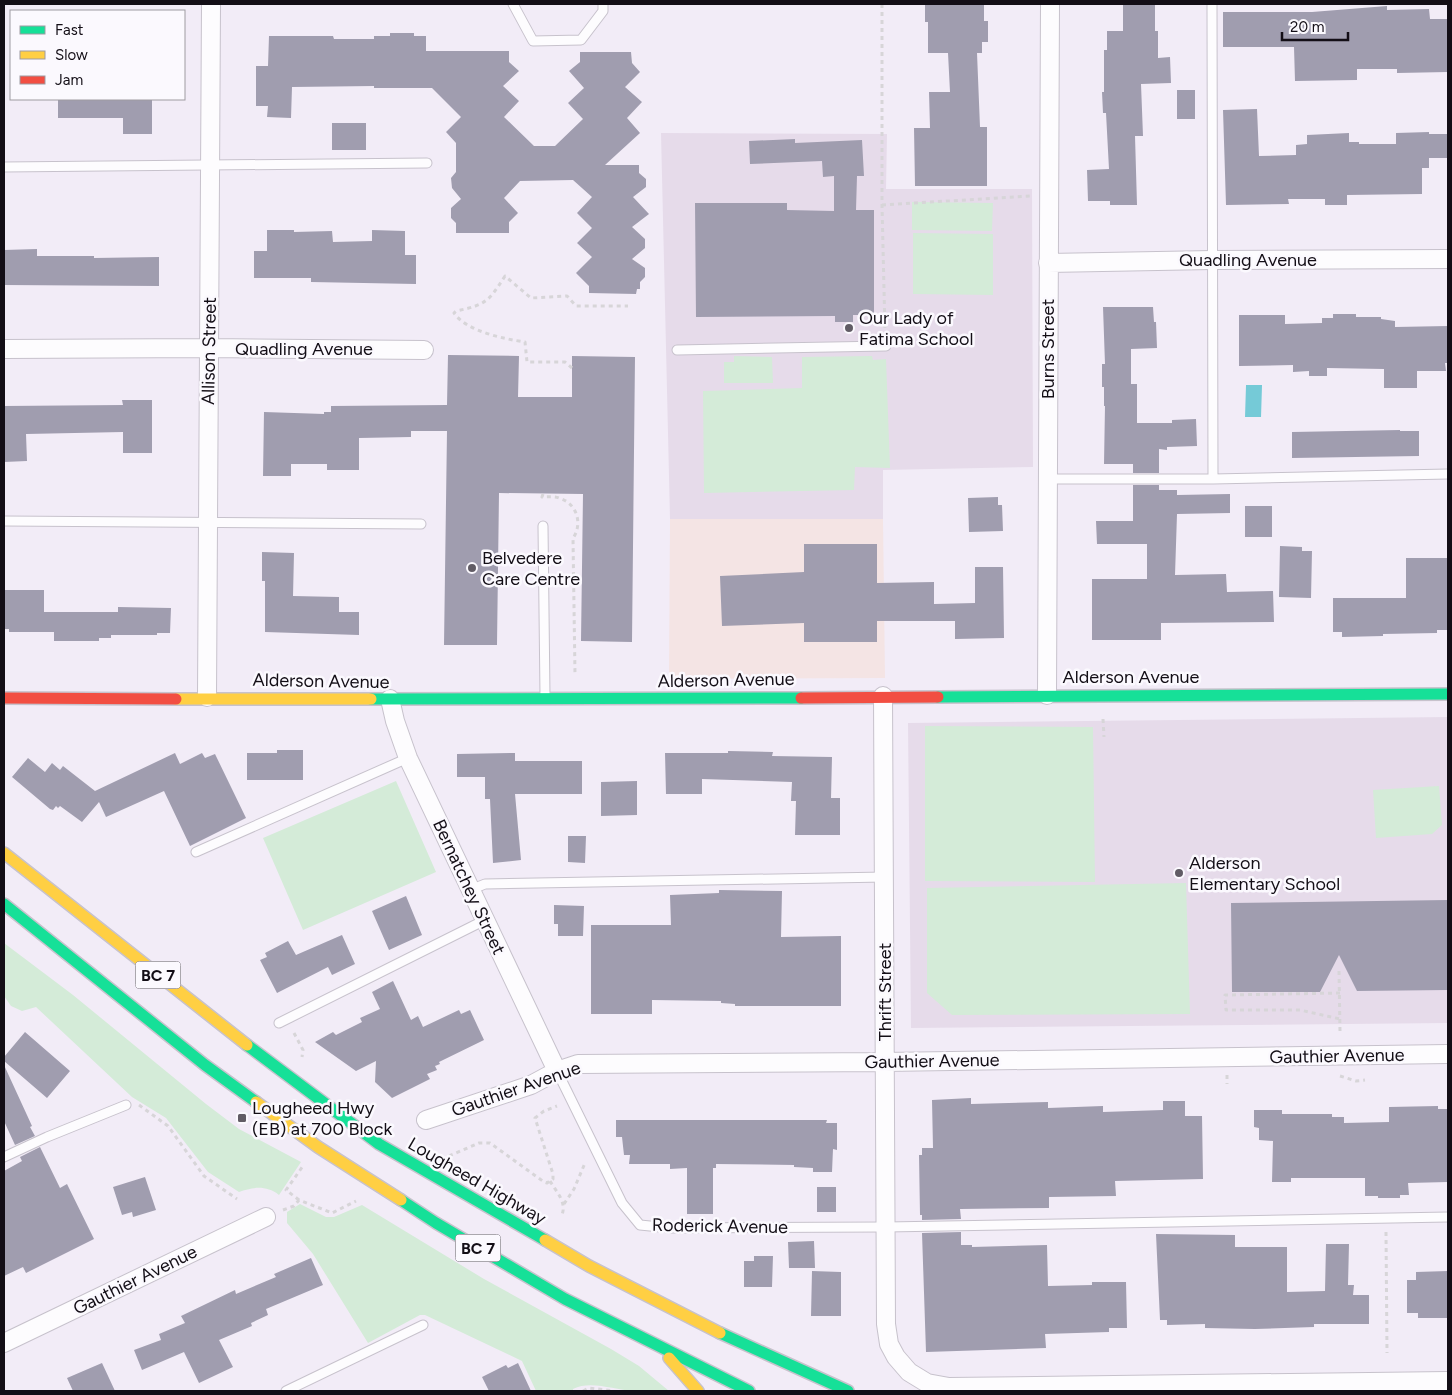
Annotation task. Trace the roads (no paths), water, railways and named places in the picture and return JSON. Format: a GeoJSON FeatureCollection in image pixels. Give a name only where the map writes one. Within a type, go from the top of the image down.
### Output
{"type":"FeatureCollection","features":[{"type":"Feature","properties":{"kind":"main road","name":"Alderson Avenue"},"geometry":{"type":"LineString","coordinates":[[4,698],[545,699],[1448,694]]}},
{"type":"Feature","properties":{"kind":"main road","name":"Lougheed Highway"},"geometry":{"type":"LineString","coordinates":[[4,853],[271,1064],[379,1144],[588,1266],[741,1343],[848,1391]]}},
{"type":"Feature","properties":{"kind":"main road","name":"BC 7"},"geometry":{"type":"LineString","coordinates":[[4,904],[205,1065],[318,1146],[436,1223],[565,1299],[749,1391]]}},
{"type":"Feature","properties":{"kind":"main road"},"geometry":{"type":"LineString","coordinates":[[741,1343],[750,1360]]}},
{"type":"Feature","properties":{"kind":"main road"},"geometry":{"type":"LineString","coordinates":[[660,1347],[698,1391]]}},
{"type":"Feature","properties":{"kind":"street","name":"Allison Street"},"geometry":{"type":"LineString","coordinates":[[207,698],[211,4]]}},
{"type":"Feature","properties":{"kind":"street","name":"Burns Street"},"geometry":{"type":"LineString","coordinates":[[1047,695],[1050,4]]}},
{"type":"Feature","properties":{"kind":"street","name":"Quadling Avenue"},"geometry":{"type":"LineString","coordinates":[[1048,263],[1448,259]]}},
{"type":"Feature","properties":{"kind":"street","name":"Quadling Avenue"},"geometry":{"type":"LineString","coordinates":[[4,349],[424,350]]}},
{"type":"Feature","properties":{"kind":"street","name":"Thrift Street"},"geometry":{"type":"LineString","coordinates":[[883,696],[886,1324],[890,1344],[896,1357],[909,1372],[927,1383],[949,1387],[1448,1381]]}},
{"type":"Feature","properties":{"kind":"street","name":"Bernatchey Street"},"geometry":{"type":"LineString","coordinates":[[390,699],[395,721],[408,758],[557,1071]]}},
{"type":"Feature","properties":{"kind":"street","name":"Gauthier Avenue"},"geometry":{"type":"LineString","coordinates":[[426,1120],[531,1084],[557,1071],[578,1064],[884,1062],[1448,1054]]}},
{"type":"Feature","properties":{"kind":"street","name":"Gauthier Avenue"},"geometry":{"type":"LineString","coordinates":[[4,1343],[266,1217]]}},
{"type":"Feature","properties":{"kind":"lane"},"geometry":{"type":"LineString","coordinates":[[513,4],[533,41],[581,40],[603,12],[603,4]]}},
{"type":"Feature","properties":{"kind":"lane"},"geometry":{"type":"LineString","coordinates":[[1212,4],[1213,479]]}},
{"type":"Feature","properties":{"kind":"lane"},"geometry":{"type":"LineString","coordinates":[[4,167],[427,163]]}},
{"type":"Feature","properties":{"kind":"lane"},"geometry":{"type":"LineString","coordinates":[[677,350],[886,346]]}},
{"type":"Feature","properties":{"kind":"lane"},"geometry":{"type":"LineString","coordinates":[[1048,479],[1213,479],[1448,474]]}},
{"type":"Feature","properties":{"kind":"lane"},"geometry":{"type":"LineString","coordinates":[[4,521],[421,524]]}},
{"type":"Feature","properties":{"kind":"lane"},"geometry":{"type":"LineString","coordinates":[[543,526],[545,699]]}},
{"type":"Feature","properties":{"kind":"lane"},"geometry":{"type":"LineString","coordinates":[[196,852],[408,758]]}},
{"type":"Feature","properties":{"kind":"lane"},"geometry":{"type":"LineString","coordinates":[[470,890],[485,884],[885,877]]}},
{"type":"Feature","properties":{"kind":"lane"},"geometry":{"type":"LineString","coordinates":[[283,1020],[485,920]]}},
{"type":"Feature","properties":{"kind":"lane","name":"Roderick Avenue"},"geometry":{"type":"LineString","coordinates":[[557,1071],[622,1203],[640,1224],[670,1228],[886,1227],[1448,1217]]}},
{"type":"Feature","properties":{"kind":"lane"},"geometry":{"type":"LineString","coordinates":[[4,1157],[47,1137],[126,1105]]}},
{"type":"Feature","properties":{"kind":"lane"},"geometry":{"type":"LineString","coordinates":[[286,1391],[423,1325]]}},
{"type":"Feature","properties":{"kind":"water"},"geometry":{"type":"Polygon","coordinates":[[[1246,385],[1262,385],[1261,417],[1245,417],[1246,385]]]}},
{"type":"Feature","properties":{"kind":"place","name":"Our Lady of Fatima School"},"geometry":{"type":"Point","coordinates":[849,328]}},
{"type":"Feature","properties":{"kind":"place","name":"Belvedere Care Centre"},"geometry":{"type":"Point","coordinates":[472,568]}},
{"type":"Feature","properties":{"kind":"place","name":"Alderson Elementary School"},"geometry":{"type":"Point","coordinates":[1179,873]}},
{"type":"Feature","properties":{"kind":"place","name":"Lougheed Hwy (EB) at 700 Block"},"geometry":{"type":"Point","coordinates":[242,1118]}}]}
